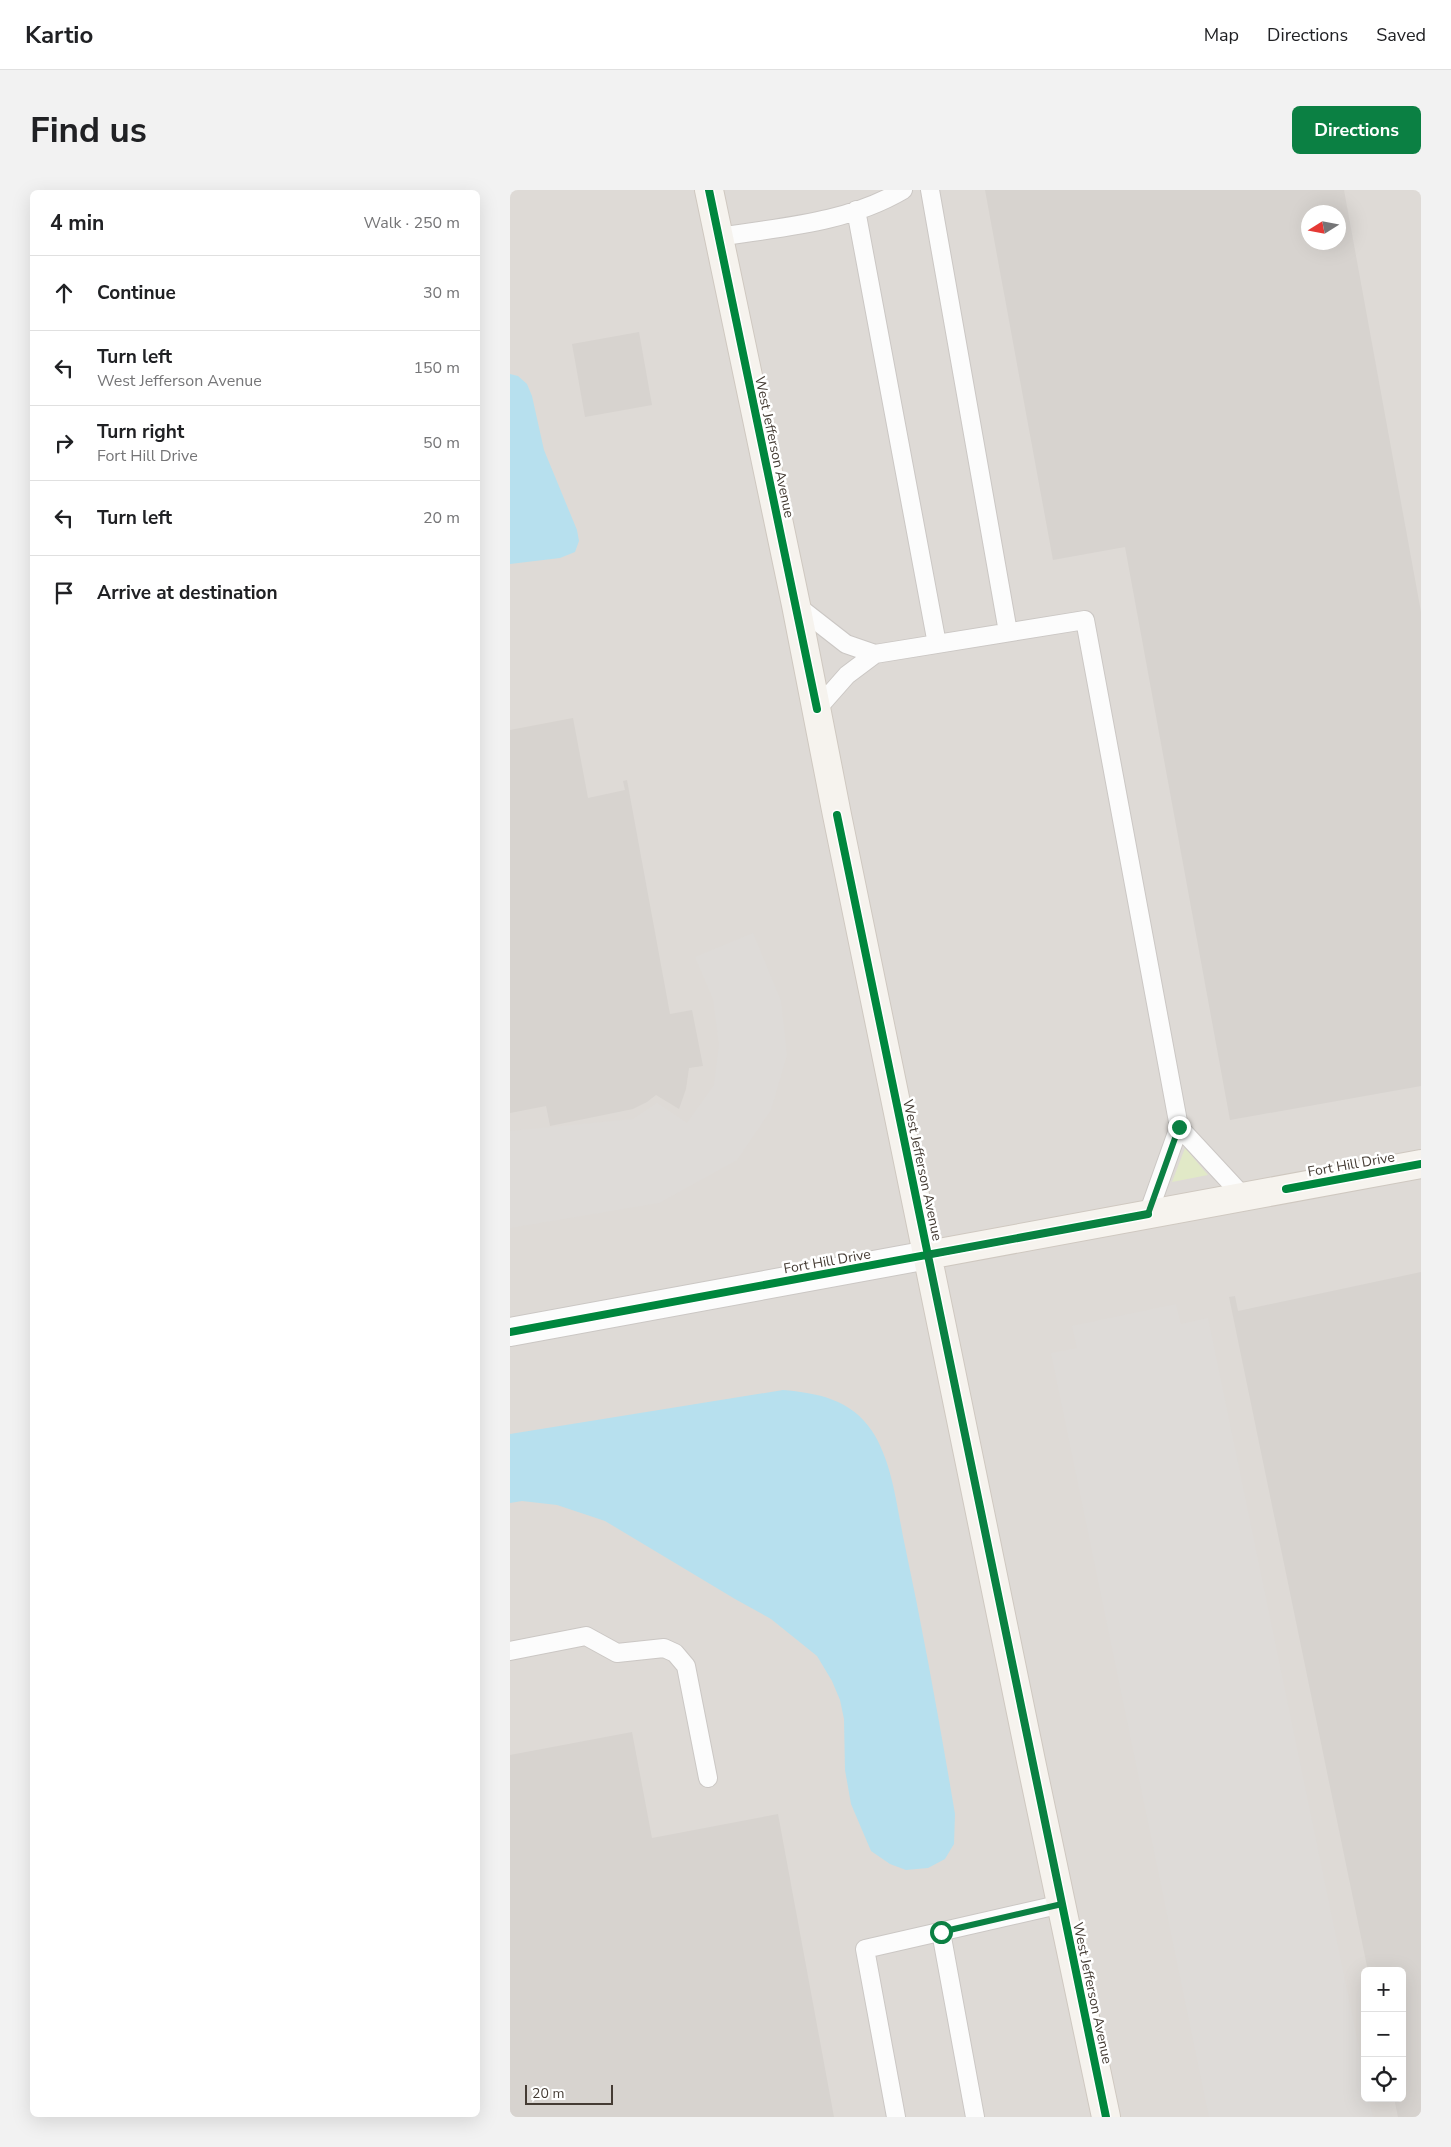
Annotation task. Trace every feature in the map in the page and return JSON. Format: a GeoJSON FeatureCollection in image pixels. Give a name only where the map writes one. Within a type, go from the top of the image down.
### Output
{"type":"FeatureCollection","features":[{"type":"Feature","properties":{"kind":"street","name":"West Jefferson Avenue"},"geometry":{"type":"LineString","coordinates":[[709,190],[796,604],[837,816],[1106,2117]]}},
{"type":"Feature","properties":{"kind":"street","name":"Fort Hill Drive"},"geometry":{"type":"LineString","coordinates":[[510,1332],[1421,1164]]}},
{"type":"Feature","properties":{"kind":"lane"},"geometry":{"type":"LineString","coordinates":[[719,237],[820,222],[882,202],[903,190]]}},
{"type":"Feature","properties":{"kind":"lane"},"geometry":{"type":"LineString","coordinates":[[930,190],[1008,632]]}},
{"type":"Feature","properties":{"kind":"lane"},"geometry":{"type":"LineString","coordinates":[[856,210],[937,644]]}},
{"type":"Feature","properties":{"kind":"lane"},"geometry":{"type":"LineString","coordinates":[[796,604],[846,644],[875,654]]}},
{"type":"Feature","properties":{"kind":"lane"},"geometry":{"type":"LineString","coordinates":[[817,709],[847,675],[875,654],[1085,620],[1179,1127],[1148,1214]]}},
{"type":"Feature","properties":{"kind":"lane"},"geometry":{"type":"LineString","coordinates":[[1179,1127],[1244,1196]]}},
{"type":"Feature","properties":{"kind":"lane"},"geometry":{"type":"LineString","coordinates":[[510,1651],[586,1636],[616,1653],[664,1648],[675,1653],[686,1666],[708,1778]]}},
{"type":"Feature","properties":{"kind":"lane"},"geometry":{"type":"LineString","coordinates":[[896,2117],[865,1949],[1062,1904]]}},
{"type":"Feature","properties":{"kind":"lane"},"geometry":{"type":"LineString","coordinates":[[941,1932],[975,2117]]}},
{"type":"Feature","properties":{"kind":"shaded area"},"geometry":{"type":"Polygon","coordinates":[[[510,190],[1421,190],[1421,2117],[510,2117],[510,190]]]}},
{"type":"Feature","properties":{"kind":"shaded area"},"geometry":{"type":"Polygon","coordinates":[[[753,933],[781,1001],[787,1055],[771,1110],[737,1160],[659,1203],[510,1228],[510,1131],[633,1119],[657,1103],[687,1123],[714,1085],[719,1045],[713,999],[695,957],[753,933]]]}},
{"type":"Feature","properties":{"kind":"shaded area"},"geometry":{"type":"Polygon","coordinates":[[[1176,1304],[1181,1324],[1208,1318],[1361,2058],[1361,2102],[1370,2102],[1373,2117],[1209,2117],[1051,1353],[1077,1348],[1072,1326],[1176,1304]]]}},
{"type":"Feature","properties":{"kind":"green space"},"geometry":{"type":"Polygon","coordinates":[[[1185,1148],[1208,1175],[1172,1182],[1185,1148]]]}},
{"type":"Feature","properties":{"kind":"water"},"geometry":{"type":"Polygon","coordinates":[[[510,374],[518,376],[527,384],[532,396],[544,450],[577,530],[579,541],[575,552],[560,558],[510,564],[510,374]]]}},
{"type":"Feature","properties":{"kind":"water"},"geometry":{"type":"Polygon","coordinates":[[[783,1390],[821,1396],[844,1405],[854,1412],[864,1420],[872,1431],[890,1472],[938,1714],[955,1814],[954,1844],[945,1859],[928,1868],[906,1870],[890,1864],[871,1851],[851,1804],[845,1770],[844,1719],[840,1700],[832,1681],[817,1656],[771,1619],[605,1521],[557,1505],[522,1501],[510,1503],[510,1434],[783,1390]]]}},
{"type":"Feature","properties":{"kind":"building"},"geometry":{"type":"Polygon","coordinates":[[[985,190],[1344,190],[1421,612],[1421,1086],[1230,1120],[1125,547],[1053,560],[985,190]]]}},
{"type":"Feature","properties":{"kind":"building"},"geometry":{"type":"Polygon","coordinates":[[[639,332],[652,405],[585,417],[572,344],[639,332]]]}},
{"type":"Feature","properties":{"kind":"building"},"geometry":{"type":"Polygon","coordinates":[[[573,718],[588,798],[625,790],[623,781],[627,780],[670,1014],[692,1010],[703,1066],[689,1068],[686,1089],[679,1109],[656,1095],[633,1109],[550,1126],[546,1106],[510,1113],[510,730],[573,718]]]}},
{"type":"Feature","properties":{"kind":"building"},"geometry":{"type":"Polygon","coordinates":[[[1421,1272],[1421,2117],[1398,2117],[1395,2102],[1406,2102],[1406,1967],[1367,1967],[1229,1297],[1235,1296],[1238,1311],[1421,1272]]]}},
{"type":"Feature","properties":{"kind":"building"},"geometry":{"type":"Polygon","coordinates":[[[632,1732],[652,1838],[778,1814],[834,2117],[510,2117],[510,1755],[632,1732]]]}},
{"type":"Feature","properties":{"kind":"cycle path"},"geometry":{"type":"LineString","coordinates":[[709,190],[817,709]]}},
{"type":"Feature","properties":{"kind":"cycle path"},"geometry":{"type":"LineString","coordinates":[[837,815],[1106,2117]]}},
{"type":"Feature","properties":{"kind":"cycle path"},"geometry":{"type":"LineString","coordinates":[[1286,1189],[1421,1164]]}},
{"type":"Feature","properties":{"kind":"cycle path"},"geometry":{"type":"LineString","coordinates":[[510,1332],[1148,1214]]}},
{"type":"Feature","properties":{"kind":"route"},"geometry":{"type":"LineString","coordinates":[[941,1932],[1062,1904],[1031,1762],[928,1255],[1148,1214],[1179,1127]]}}]}
